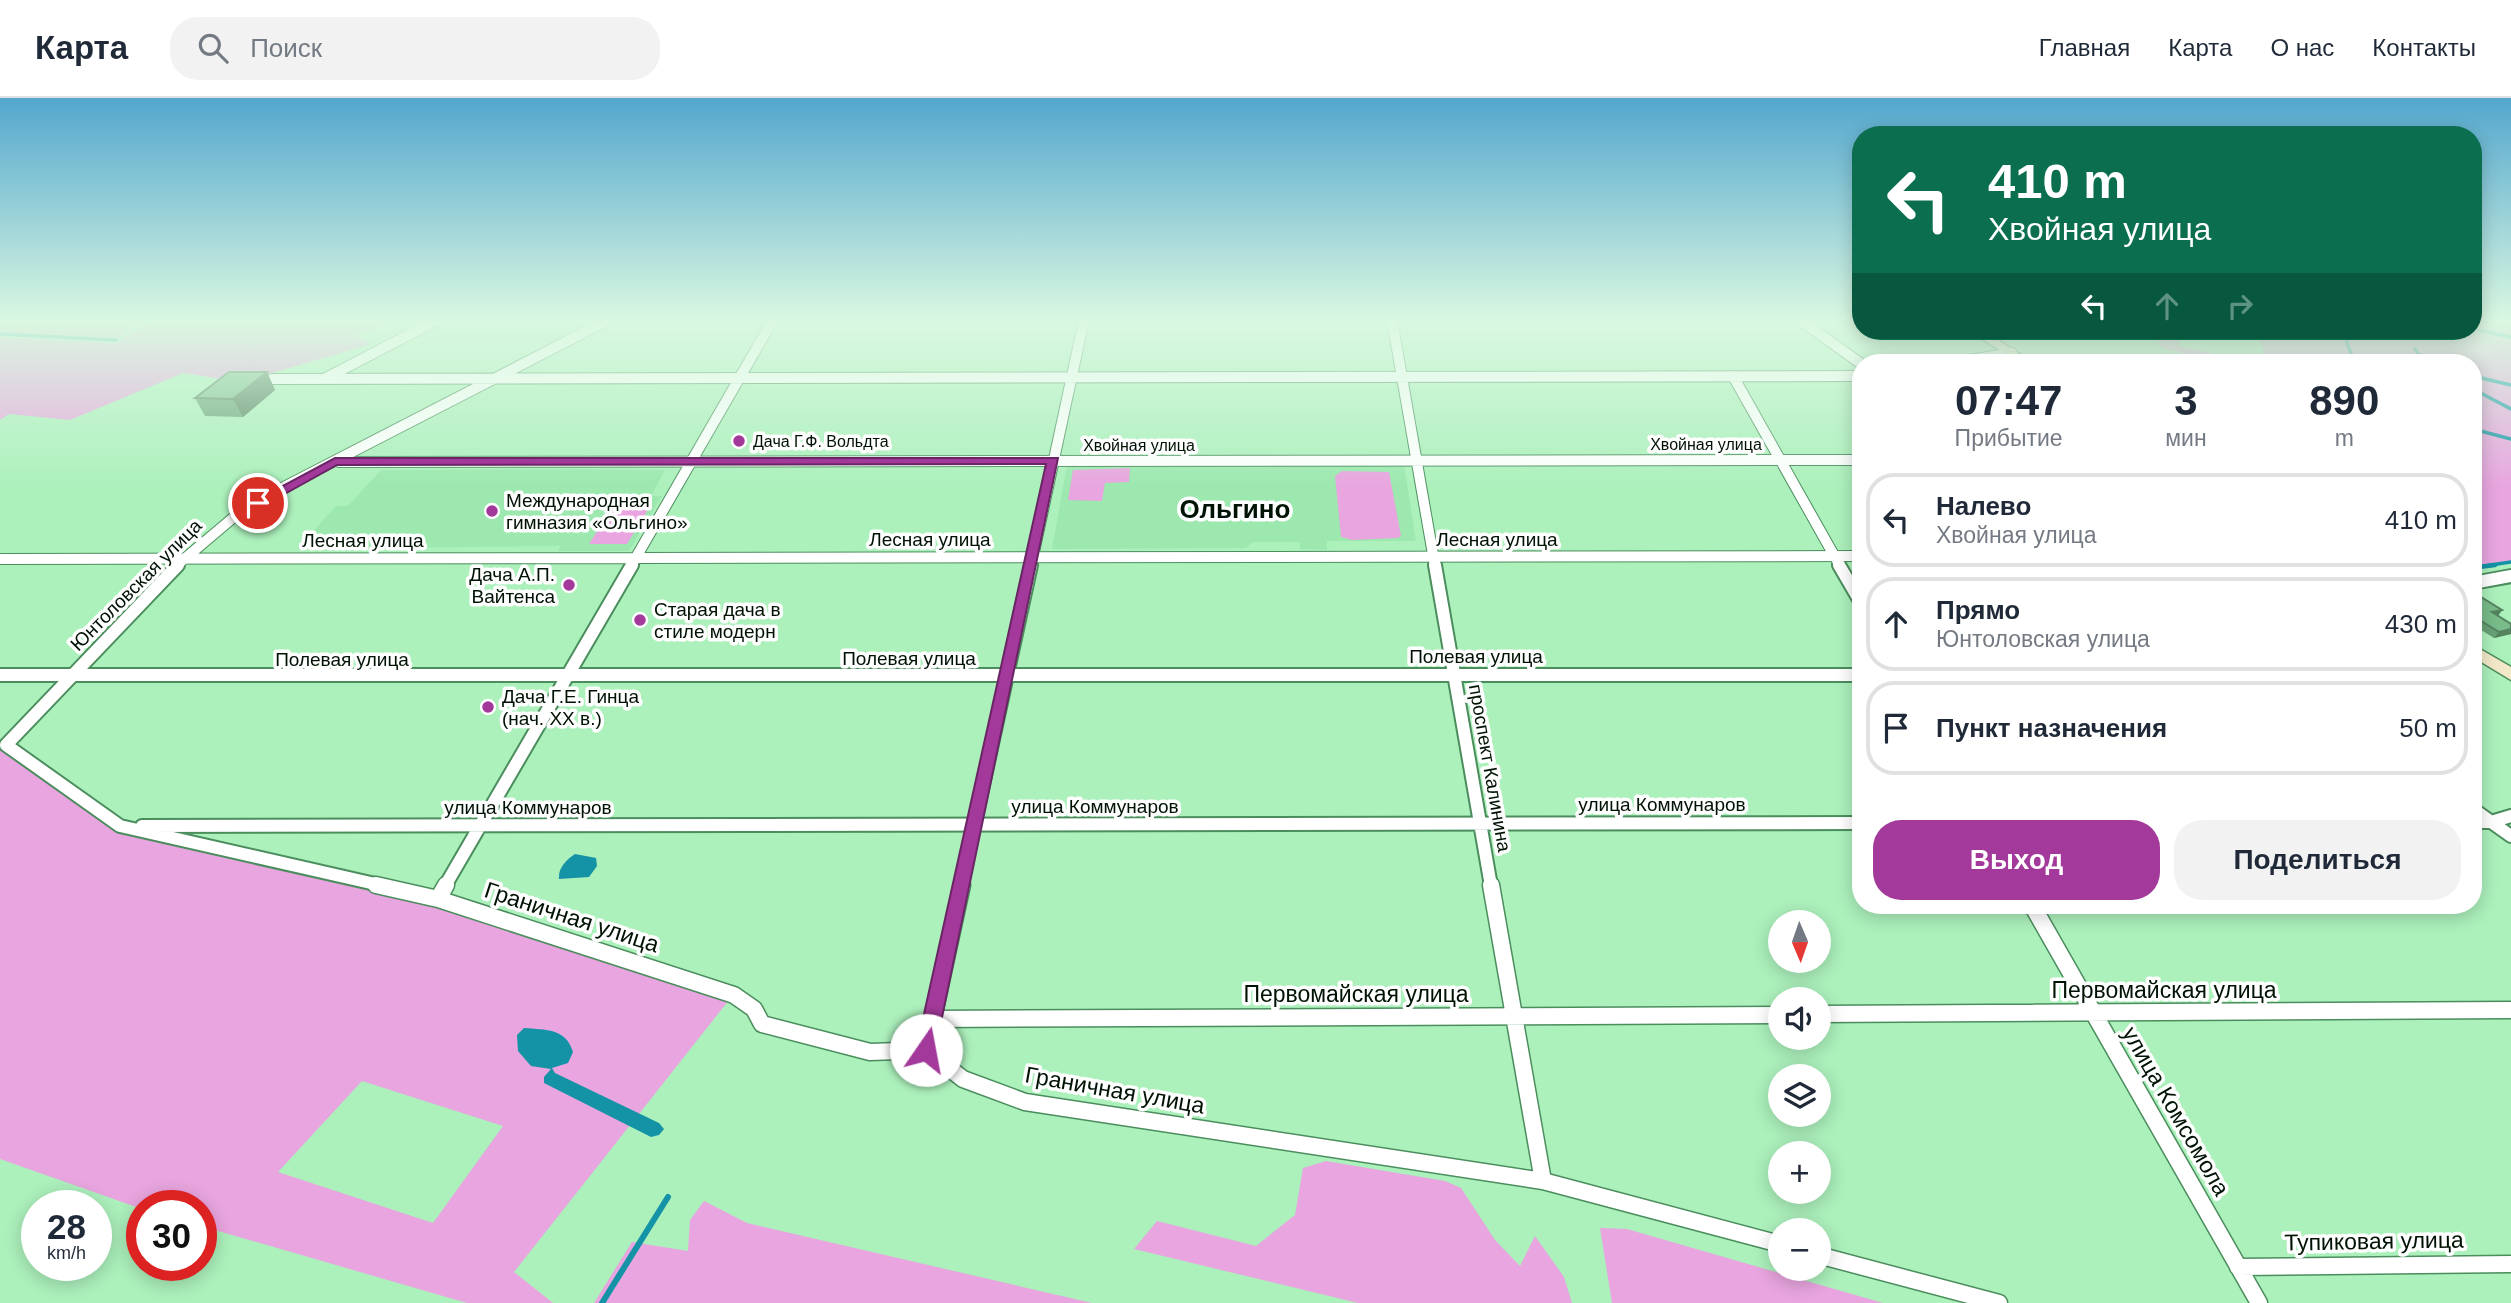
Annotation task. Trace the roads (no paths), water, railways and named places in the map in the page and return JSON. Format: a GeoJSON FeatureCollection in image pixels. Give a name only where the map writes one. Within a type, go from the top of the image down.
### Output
{"type":"FeatureCollection","features":[{"type":"Feature","properties":{"kind":"main road"},"geometry":{"type":"LineString","coordinates":[[2482,656],[2511,675]]}},
{"type":"Feature","properties":{"kind":"street"},"geometry":{"type":"LineString","coordinates":[[324,379],[329,376]]}},
{"type":"Feature","properties":{"kind":"street","name":"Юнтоловская улица"},"geometry":{"type":"LineString","coordinates":[[6,745],[185,557],[234,517],[497,376]]}},
{"type":"Feature","properties":{"kind":"street"},"geometry":{"type":"LineString","coordinates":[[272,379],[1655,376]]}},
{"type":"Feature","properties":{"kind":"street"},"geometry":{"type":"LineString","coordinates":[[1732,376],[1852,587]]}},
{"type":"Feature","properties":{"kind":"street"},"geometry":{"type":"LineString","coordinates":[[926,1050],[1071,377]]}},
{"type":"Feature","properties":{"kind":"street","name":"проспект Калинина"},"geometry":{"type":"LineString","coordinates":[[1402,377],[1543,1181]]}},
{"type":"Feature","properties":{"kind":"street"},"geometry":{"type":"LineString","coordinates":[[438,899],[739,378]]}},
{"type":"Feature","properties":{"kind":"street","name":"Хвойная улица"},"geometry":{"type":"LineString","coordinates":[[335,462],[1852,460]]}},
{"type":"Feature","properties":{"kind":"street","name":"Лесная улица"},"geometry":{"type":"LineString","coordinates":[[0,559],[1852,556]]}},
{"type":"Feature","properties":{"kind":"street"},"geometry":{"type":"LineString","coordinates":[[2482,581],[2511,576]]}},
{"type":"Feature","properties":{"kind":"street","name":"Полевая улица"},"geometry":{"type":"LineString","coordinates":[[0,675],[1852,675]]}},
{"type":"Feature","properties":{"kind":"street","name":"Граничная улица"},"geometry":{"type":"LineString","coordinates":[[6,745],[120,826],[438,899],[734,995],[754,1009],[762,1024],[870,1052],[926,1050],[962,1079],[1025,1102],[1543,1181],[1768,1241]]}},
{"type":"Feature","properties":{"kind":"street"},"geometry":{"type":"LineString","coordinates":[[2482,816],[2511,836]]}},
{"type":"Feature","properties":{"kind":"street"},"geometry":{"type":"LineString","coordinates":[[2482,822],[2511,816]]}},
{"type":"Feature","properties":{"kind":"street","name":"улица Коммунаров"},"geometry":{"type":"LineString","coordinates":[[120,826],[1852,823]]}},
{"type":"Feature","properties":{"kind":"street","name":"улица Комсомола"},"geometry":{"type":"LineString","coordinates":[[2037,914],[2259,1303]]}},
{"type":"Feature","properties":{"kind":"street","name":"Первомайская улица"},"geometry":{"type":"LineString","coordinates":[[1831,1014],[2511,1010]]}},
{"type":"Feature","properties":{"kind":"street","name":"Первомайская улица"},"geometry":{"type":"LineString","coordinates":[[933,1019],[1768,1015]]}},
{"type":"Feature","properties":{"kind":"street"},"geometry":{"type":"LineString","coordinates":[[1831,1258],[1999,1303]]}},
{"type":"Feature","properties":{"kind":"street","name":"Тупиковая улица"},"geometry":{"type":"LineString","coordinates":[[2238,1267],[2511,1264]]}},
{"type":"Feature","properties":{"kind":"water"},"geometry":{"type":"Polygon","coordinates":[[[575,854],[596,858],[597,866],[589,877],[559,879],[563,865],[575,854]]]}},
{"type":"Feature","properties":{"kind":"water"},"geometry":{"type":"Polygon","coordinates":[[[524,1028],[560,1034],[570,1044],[573,1052],[568,1063],[552,1068],[555,1073],[659,1123],[664,1129],[659,1135],[651,1137],[544,1083],[544,1077],[551,1069],[531,1066],[518,1051],[517,1035],[524,1028]]]}},
{"type":"Feature","properties":{"kind":"waterway"},"geometry":{"type":"LineString","coordinates":[[2482,378],[2511,385]]}},
{"type":"Feature","properties":{"kind":"waterway"},"geometry":{"type":"LineString","coordinates":[[2482,394],[2511,409]]}},
{"type":"Feature","properties":{"kind":"waterway"},"geometry":{"type":"LineString","coordinates":[[2482,431],[2511,439]]}},
{"type":"Feature","properties":{"kind":"waterway"},"geometry":{"type":"LineString","coordinates":[[2484,566],[2511,562]]}},
{"type":"Feature","properties":{"kind":"waterway"},"geometry":{"type":"LineString","coordinates":[[2482,567],[2495,565]]}},
{"type":"Feature","properties":{"kind":"waterway"},"geometry":{"type":"LineString","coordinates":[[602,1303],[668,1197]]}},
{"type":"Feature","properties":{"kind":"place","name":"Дача Г.Ф. Вольдта"},"geometry":{"type":"Point","coordinates":[739,441]}},
{"type":"Feature","properties":{"kind":"place","name":"Международная гимназия «Ольгино»"},"geometry":{"type":"Point","coordinates":[492,511]}},
{"type":"Feature","properties":{"kind":"place","name":"Дача А.П. Вайтенса"},"geometry":{"type":"Point","coordinates":[569,585]}},
{"type":"Feature","properties":{"kind":"place","name":"Старая дача в стиле модерн"},"geometry":{"type":"Point","coordinates":[640,620]}},
{"type":"Feature","properties":{"kind":"place","name":"Дача Г.Е. Гинца (нач. XX в.)"},"geometry":{"type":"Point","coordinates":[488,707]}},
{"type":"Feature","properties":{"kind":"district","name":"Ольгино"},"geometry":{"type":"Point","coordinates":[1235,509]}}]}
